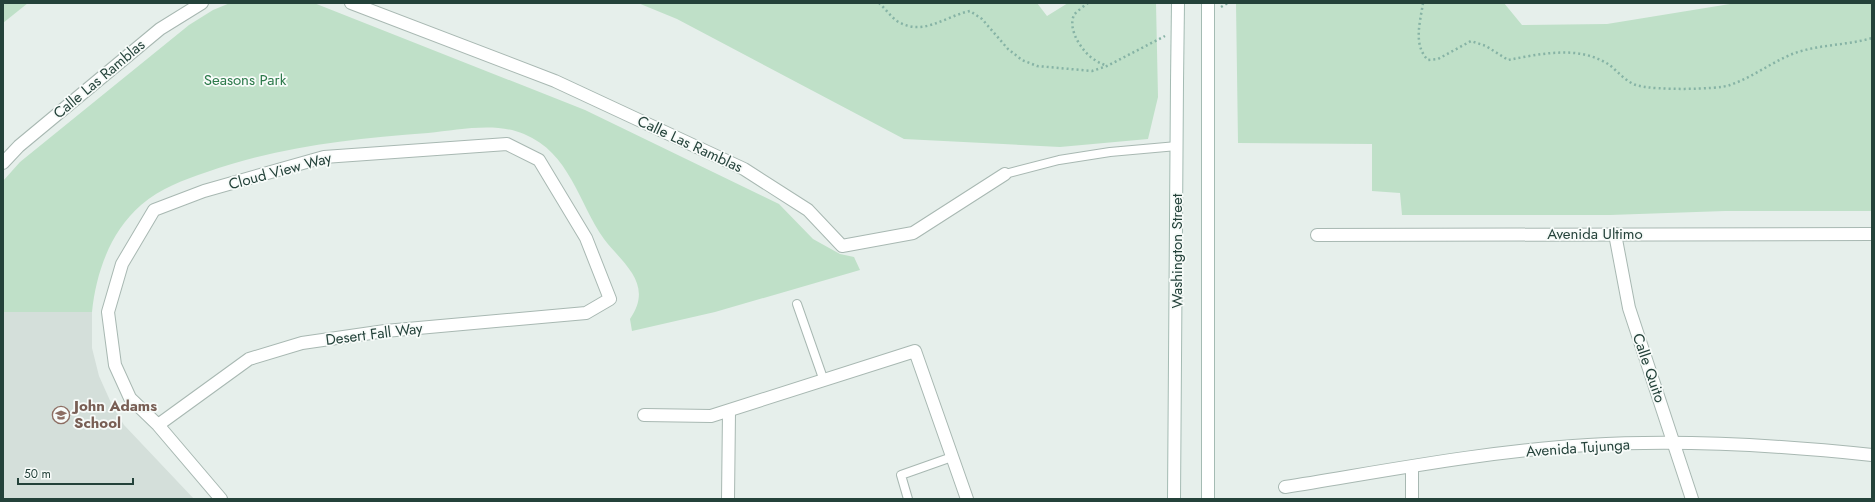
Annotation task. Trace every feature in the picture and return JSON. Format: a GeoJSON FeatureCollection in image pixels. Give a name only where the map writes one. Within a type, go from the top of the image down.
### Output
{"type":"FeatureCollection","features":[{"type":"Feature","properties":{"kind":"street","name":"Calle Las Ramblas"},"geometry":{"type":"LineString","coordinates":[[3,163],[19,146],[160,29],[202,3]]}},
{"type":"Feature","properties":{"kind":"street","name":"Calle Las Ramblas"},"geometry":{"type":"LineString","coordinates":[[351,3],[555,81],[744,169],[808,210],[842,246],[913,233],[1005,174]]}},
{"type":"Feature","properties":{"kind":"street","name":"Washington Street"},"geometry":{"type":"LineString","coordinates":[[1174,499],[1178,3]]}},
{"type":"Feature","properties":{"kind":"street","name":"Washington Street"},"geometry":{"type":"LineString","coordinates":[[1208,499],[1208,64],[1211,6]]}},
{"type":"Feature","properties":{"kind":"street","name":"Cloud View Way"},"geometry":{"type":"LineString","coordinates":[[221,499],[158,425],[130,398],[115,365],[108,312],[122,264],[154,210],[204,191],[324,157],[507,144],[539,160],[586,238],[610,299]]}},
{"type":"Feature","properties":{"kind":"street","name":"Calle Quito"},"geometry":{"type":"LineString","coordinates":[[1615,234],[1629,308],[1692,499]]}},
{"type":"Feature","properties":{"kind":"street","name":"Avenida Ultimo"},"geometry":{"type":"LineString","coordinates":[[1318,235],[1872,234]]}},
{"type":"Feature","properties":{"kind":"street","name":"Desert Fall Way"},"geometry":{"type":"LineString","coordinates":[[158,425],[249,359],[302,344],[386,331],[586,313],[610,299]]}},
{"type":"Feature","properties":{"kind":"street"},"geometry":{"type":"LineString","coordinates":[[644,415],[711,416],[729,412],[915,351],[967,499]]}},
{"type":"Feature","properties":{"kind":"street"},"geometry":{"type":"LineString","coordinates":[[728,499],[729,412]]}},
{"type":"Feature","properties":{"kind":"street","name":"Avenida Tujunga"},"geometry":{"type":"LineString","coordinates":[[1285,487],[1412,466],[1492,455],[1588,445],[1673,442],[1752,444],[1872,455]]}},
{"type":"Feature","properties":{"kind":"street"},"geometry":{"type":"LineString","coordinates":[[1412,466],[1412,499]]}},
{"type":"Feature","properties":{"kind":"lane"},"geometry":{"type":"LineString","coordinates":[[1005,174],[1059,160],[1110,152],[1177,146]]}},
{"type":"Feature","properties":{"kind":"lane"},"geometry":{"type":"LineString","coordinates":[[797,304],[824,381]]}},
{"type":"Feature","properties":{"kind":"lane"},"geometry":{"type":"LineString","coordinates":[[908,499],[901,475],[952,457]]}},
{"type":"Feature","properties":{"kind":"path"},"geometry":{"type":"LineString","coordinates":[[879,3],[896,20],[912,28],[925,28],[955,14],[970,11],[982,19],[1013,53],[1022,60],[1037,66],[1092,71],[1107,66],[1168,34]]}},
{"type":"Feature","properties":{"kind":"path"},"geometry":{"type":"LineString","coordinates":[[1088,3],[1074,15],[1072,25],[1074,33],[1084,49],[1095,60],[1107,66]]}},
{"type":"Feature","properties":{"kind":"path"},"geometry":{"type":"LineString","coordinates":[[1211,6],[1228,3]]}},
{"type":"Feature","properties":{"kind":"path"},"geometry":{"type":"LineString","coordinates":[[1423,3],[1418,43],[1422,54],[1428,60],[1438,59],[1471,41],[1486,46],[1508,60],[1539,54],[1566,52],[1588,56],[1607,64],[1630,83],[1640,86],[1698,89],[1729,86],[1757,73],[1789,55],[1817,47],[1853,44],[1872,38]]}},
{"type":"Feature","properties":{"kind":"shaded area","name":"John Adams School"},"geometry":{"type":"Polygon","coordinates":[[[3,312],[92,312],[92,348],[99,376],[112,405],[124,425],[194,499],[3,499],[3,312]]]}},
{"type":"Feature","properties":{"kind":"green space"},"geometry":{"type":"Polygon","coordinates":[[[3,3],[28,3],[3,23],[3,3]]]}},
{"type":"Feature","properties":{"kind":"green space","name":"Seasons Park"},"geometry":{"type":"Polygon","coordinates":[[[230,3],[314,3],[585,110],[779,204],[813,239],[840,254],[854,257],[860,270],[715,312],[632,331],[630,319],[637,307],[639,295],[638,285],[634,276],[604,239],[595,225],[572,180],[563,166],[540,142],[524,134],[501,128],[477,128],[316,145],[235,163],[189,178],[164,189],[149,199],[130,216],[121,228],[106,254],[101,268],[92,312],[3,312],[3,181],[20,162],[189,25],[213,10],[230,3]]]}},
{"type":"Feature","properties":{"kind":"green space"},"geometry":{"type":"Polygon","coordinates":[[[638,3],[1037,3],[1047,16],[1068,3],[1156,3],[1158,97],[1148,139],[1060,147],[904,139],[677,19],[638,3]]]}},
{"type":"Feature","properties":{"kind":"green space"},"geometry":{"type":"Polygon","coordinates":[[[1236,3],[1504,3],[1522,25],[1607,24],[1736,3],[1872,3],[1872,211],[1725,211],[1610,215],[1402,215],[1400,193],[1372,191],[1372,144],[1238,143],[1236,3]]]}},
{"type":"Feature","properties":{"kind":"place","name":"John Adams School"},"geometry":{"type":"Point","coordinates":[61,415]}}]}
